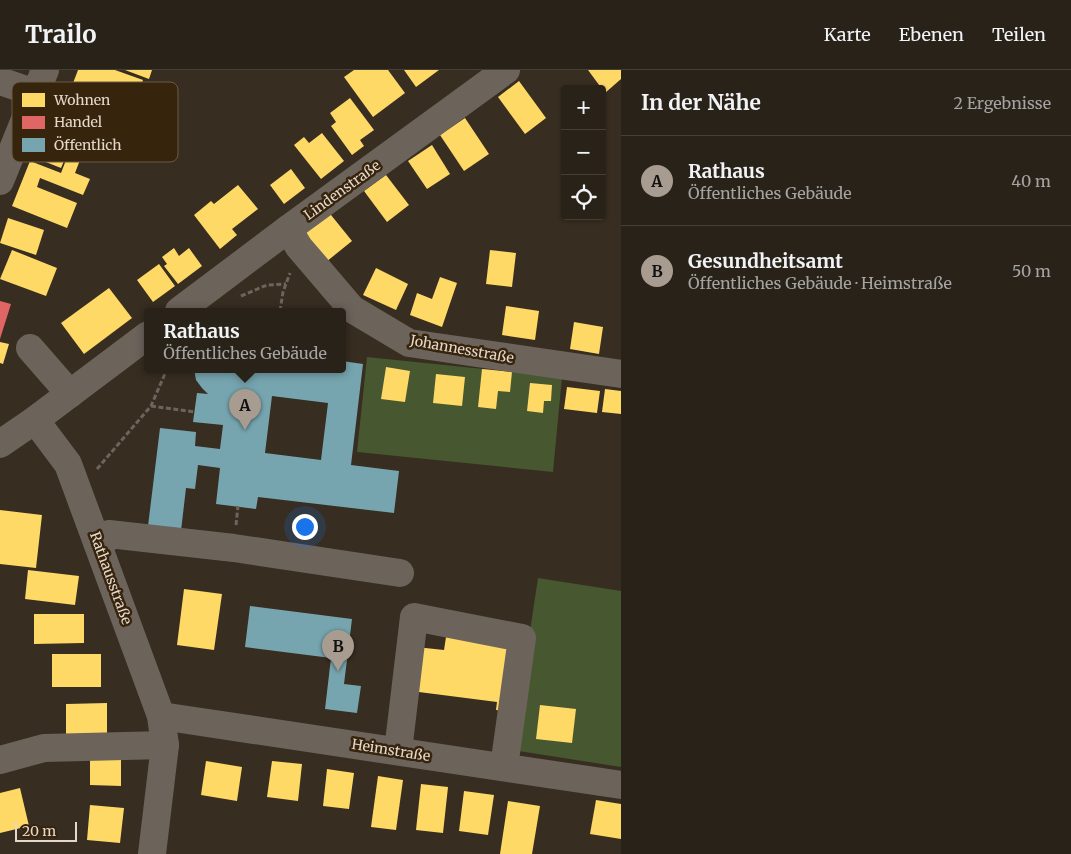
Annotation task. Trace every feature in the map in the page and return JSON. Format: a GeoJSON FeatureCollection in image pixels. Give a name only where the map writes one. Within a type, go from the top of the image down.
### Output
{"type":"FeatureCollection","features":[{"type":"Feature","properties":{"kind":"street","name":"Lindenstraße"},"geometry":{"type":"LineString","coordinates":[[184,308],[294,238],[506,70]]}},
{"type":"Feature","properties":{"kind":"street"},"geometry":{"type":"LineString","coordinates":[[0,80],[40,82]]}},
{"type":"Feature","properties":{"kind":"street"},"geometry":{"type":"LineString","coordinates":[[0,181],[12,151]]}},
{"type":"Feature","properties":{"kind":"street","name":"Johannesstraße"},"geometry":{"type":"LineString","coordinates":[[294,238],[352,309],[408,343],[621,374]]}},
{"type":"Feature","properties":{"kind":"street"},"geometry":{"type":"LineString","coordinates":[[0,444],[144,338]]}},
{"type":"Feature","properties":{"kind":"street"},"geometry":{"type":"LineString","coordinates":[[30,348],[70,394]]}},
{"type":"Feature","properties":{"kind":"street","name":"Rathausstraße"},"geometry":{"type":"LineString","coordinates":[[35,420],[68,464],[161,716],[165,746],[152,854]]}},
{"type":"Feature","properties":{"kind":"street"},"geometry":{"type":"LineString","coordinates":[[100,547],[109,534],[234,548],[400,573]]}},
{"type":"Feature","properties":{"kind":"street"},"geometry":{"type":"LineString","coordinates":[[398,751],[414,617],[522,638],[504,767]]}},
{"type":"Feature","properties":{"kind":"street","name":"Heimstraße"},"geometry":{"type":"LineString","coordinates":[[161,716],[621,785]]}},
{"type":"Feature","properties":{"kind":"street"},"geometry":{"type":"LineString","coordinates":[[0,760],[44,748],[165,746]]}},
{"type":"Feature","properties":{"kind":"path"},"geometry":{"type":"LineString","coordinates":[[281,308],[294,238]]}},
{"type":"Feature","properties":{"kind":"path"},"geometry":{"type":"LineString","coordinates":[[234,299],[267,285],[286,284]]}},
{"type":"Feature","properties":{"kind":"path"},"geometry":{"type":"LineString","coordinates":[[96,475],[97,467],[121,443],[151,406],[165,373]]}},
{"type":"Feature","properties":{"kind":"path"},"geometry":{"type":"LineString","coordinates":[[151,406],[195,412]]}},
{"type":"Feature","properties":{"kind":"green space"},"geometry":{"type":"Polygon","coordinates":[[[367,357],[562,377],[553,472],[357,452],[367,357]]]}},
{"type":"Feature","properties":{"kind":"green space"},"geometry":{"type":"Polygon","coordinates":[[[538,578],[621,591],[621,767],[512,750],[538,578]]]}},
{"type":"Feature","properties":{"kind":"building: Wohnen"},"geometry":{"type":"Polygon","coordinates":[[[78,70],[115,70],[143,80],[142,82],[73,82],[78,70]]]}},
{"type":"Feature","properties":{"kind":"building: Wohnen"},"geometry":{"type":"Polygon","coordinates":[[[125,70],[152,70],[149,79],[125,70]]]}},
{"type":"Feature","properties":{"kind":"building: Wohnen"},"geometry":{"type":"Polygon","coordinates":[[[354,70],[388,70],[405,93],[373,117],[344,77],[354,70]]]}},
{"type":"Feature","properties":{"kind":"building: Wohnen"},"geometry":{"type":"Polygon","coordinates":[[[404,70],[439,70],[416,87],[404,70]]]}},
{"type":"Feature","properties":{"kind":"building: Wohnen"},"geometry":{"type":"Polygon","coordinates":[[[588,70],[621,70],[621,79],[606,92],[606,85],[599,85],[588,70]]]}},
{"type":"Feature","properties":{"kind":"building: Wohnen"},"geometry":{"type":"Polygon","coordinates":[[[519,81],[546,118],[525,134],[498,97],[519,81]]]}},
{"type":"Feature","properties":{"kind":"building: Wohnen"},"geometry":{"type":"Polygon","coordinates":[[[350,98],[374,130],[360,140],[364,146],[352,155],[331,126],[336,122],[330,113],[350,98]]]}},
{"type":"Feature","properties":{"kind":"building: Wohnen"},"geometry":{"type":"Polygon","coordinates":[[[465,118],[489,154],[464,171],[440,135],[465,118]]]}},
{"type":"Feature","properties":{"kind":"building: Wohnen"},"geometry":{"type":"Polygon","coordinates":[[[322,133],[344,161],[321,179],[294,145],[304,137],[309,143],[322,133]]]}},
{"type":"Feature","properties":{"kind":"building: Wohnen"},"geometry":{"type":"Polygon","coordinates":[[[432,145],[450,174],[427,189],[408,161],[432,145]]]}},
{"type":"Feature","properties":{"kind":"building: Wohnen"},"geometry":{"type":"Polygon","coordinates":[[[30,162],[61,173],[65,162],[79,162],[75,173],[90,179],[83,195],[40,178],[37,187],[77,203],[67,228],[12,206],[30,162]]]}},
{"type":"Feature","properties":{"kind":"building: Wohnen"},"geometry":{"type":"Polygon","coordinates":[[[46,162],[64,162],[61,168],[46,162]]]}},
{"type":"Feature","properties":{"kind":"building: Wohnen"},"geometry":{"type":"Polygon","coordinates":[[[291,169],[305,188],[284,204],[270,185],[291,169]]]}},
{"type":"Feature","properties":{"kind":"building: Wohnen"},"geometry":{"type":"Polygon","coordinates":[[[386,175],[409,205],[387,222],[364,191],[386,175]]]}},
{"type":"Feature","properties":{"kind":"building: Wohnen"},"geometry":{"type":"Polygon","coordinates":[[[238,185],[258,209],[232,229],[237,235],[220,249],[194,215],[211,201],[214,204],[238,185]]]}},
{"type":"Feature","properties":{"kind":"building: Wohnen"},"geometry":{"type":"Polygon","coordinates":[[[327,210],[352,241],[326,262],[302,232],[327,210]]]}},
{"type":"Feature","properties":{"kind":"building: Wohnen"},"geometry":{"type":"Polygon","coordinates":[[[8,218],[44,230],[36,255],[0,243],[8,218]]]}},
{"type":"Feature","properties":{"kind":"building: Wohnen"},"geometry":{"type":"Polygon","coordinates":[[[174,248],[179,256],[189,248],[202,266],[178,284],[164,266],[167,264],[162,257],[174,248]]]}},
{"type":"Feature","properties":{"kind":"building: Wohnen"},"geometry":{"type":"Polygon","coordinates":[[[12,250],[57,268],[46,296],[0,279],[12,250]]]}},
{"type":"Feature","properties":{"kind":"building: Wohnen"},"geometry":{"type":"Polygon","coordinates":[[[490,250],[516,253],[512,287],[486,284],[490,250]]]}},
{"type":"Feature","properties":{"kind":"building: Wohnen"},"geometry":{"type":"Polygon","coordinates":[[[159,264],[175,286],[153,302],[137,280],[159,264]]]}},
{"type":"Feature","properties":{"kind":"building: Wohnen"},"geometry":{"type":"Polygon","coordinates":[[[376,268],[408,284],[396,310],[363,295],[376,268]]]}},
{"type":"Feature","properties":{"kind":"building: Wohnen"},"geometry":{"type":"Polygon","coordinates":[[[440,277],[457,283],[442,327],[410,315],[417,293],[432,299],[440,277]]]}},
{"type":"Feature","properties":{"kind":"building: Wohnen"},"geometry":{"type":"Polygon","coordinates":[[[109,288],[132,318],[84,354],[61,323],[109,288]]]}},
{"type":"Feature","properties":{"kind":"building: Wohnen"},"geometry":{"type":"Polygon","coordinates":[[[506,306],[539,311],[535,340],[502,335],[506,306]]]}},
{"type":"Feature","properties":{"kind":"building: Wohnen"},"geometry":{"type":"Polygon","coordinates":[[[574,322],[603,327],[599,354],[570,349],[574,322]]]}},
{"type":"Feature","properties":{"kind":"building: Wohnen"},"geometry":{"type":"Polygon","coordinates":[[[0,342],[9,344],[3,364],[0,363],[0,342]]]}},
{"type":"Feature","properties":{"kind":"building: Wohnen"},"geometry":{"type":"Polygon","coordinates":[[[386,367],[410,371],[405,402],[381,399],[386,367]]]}},
{"type":"Feature","properties":{"kind":"building: Wohnen"},"geometry":{"type":"Polygon","coordinates":[[[482,369],[512,372],[510,392],[498,391],[496,409],[478,407],[482,369]]]}},
{"type":"Feature","properties":{"kind":"building: Wohnen"},"geometry":{"type":"Polygon","coordinates":[[[436,374],[465,377],[462,406],[433,403],[436,374]]]}},
{"type":"Feature","properties":{"kind":"building: Wohnen"},"geometry":{"type":"Polygon","coordinates":[[[530,383],[552,385],[551,401],[544,401],[543,413],[527,411],[530,383]]]}},
{"type":"Feature","properties":{"kind":"building: Wohnen"},"geometry":{"type":"Polygon","coordinates":[[[567,387],[600,391],[597,413],[564,409],[567,387]]]}},
{"type":"Feature","properties":{"kind":"building: Wohnen"},"geometry":{"type":"Polygon","coordinates":[[[605,389],[621,391],[621,414],[602,412],[605,389]]]}},
{"type":"Feature","properties":{"kind":"building: Wohnen"},"geometry":{"type":"Polygon","coordinates":[[[0,510],[42,515],[36,568],[0,564],[0,510]]]}},
{"type":"Feature","properties":{"kind":"building: Wohnen"},"geometry":{"type":"Polygon","coordinates":[[[28,570],[79,576],[75,605],[25,599],[28,570]]]}},
{"type":"Feature","properties":{"kind":"building: Wohnen"},"geometry":{"type":"Polygon","coordinates":[[[184,589],[222,594],[214,650],[177,645],[184,589]]]}},
{"type":"Feature","properties":{"kind":"building: Wohnen"},"geometry":{"type":"Polygon","coordinates":[[[34,614],[84,614],[84,643],[34,644],[34,614]]]}},
{"type":"Feature","properties":{"kind":"building: Wohnen"},"geometry":{"type":"Polygon","coordinates":[[[446,637],[514,645],[506,711],[496,710],[497,702],[411,691],[416,647],[444,650],[446,637]]]}},
{"type":"Feature","properties":{"kind":"building: Wohnen"},"geometry":{"type":"Polygon","coordinates":[[[52,654],[101,654],[101,687],[52,687],[52,654]]]}},
{"type":"Feature","properties":{"kind":"building: Wohnen"},"geometry":{"type":"Polygon","coordinates":[[[107,703],[107,735],[66,735],[66,704],[107,703]]]}},
{"type":"Feature","properties":{"kind":"building: Wohnen"},"geometry":{"type":"Polygon","coordinates":[[[540,705],[576,709],[572,743],[536,739],[540,705]]]}},
{"type":"Feature","properties":{"kind":"building: Wohnen"},"geometry":{"type":"Polygon","coordinates":[[[90,753],[121,754],[121,786],[90,785],[90,753]]]}},
{"type":"Feature","properties":{"kind":"building: Wohnen"},"geometry":{"type":"Polygon","coordinates":[[[206,761],[242,767],[237,801],[201,795],[206,761]]]}},
{"type":"Feature","properties":{"kind":"building: Wohnen"},"geometry":{"type":"Polygon","coordinates":[[[272,761],[302,764],[298,801],[267,797],[272,761]]]}},
{"type":"Feature","properties":{"kind":"building: Wohnen"},"geometry":{"type":"Polygon","coordinates":[[[327,769],[354,773],[349,809],[323,806],[327,769]]]}},
{"type":"Feature","properties":{"kind":"building: Wohnen"},"geometry":{"type":"Polygon","coordinates":[[[378,776],[403,780],[396,830],[371,827],[378,776]]]}},
{"type":"Feature","properties":{"kind":"building: Wohnen"},"geometry":{"type":"Polygon","coordinates":[[[421,784],[448,787],[443,833],[416,830],[421,784]]]}},
{"type":"Feature","properties":{"kind":"building: Wohnen"},"geometry":{"type":"Polygon","coordinates":[[[20,788],[29,826],[0,833],[0,793],[20,788]]]}},
{"type":"Feature","properties":{"kind":"building: Wohnen"},"geometry":{"type":"Polygon","coordinates":[[[464,791],[494,795],[488,835],[459,831],[464,791]]]}},
{"type":"Feature","properties":{"kind":"building: Wohnen"},"geometry":{"type":"Polygon","coordinates":[[[596,800],[621,804],[621,839],[590,834],[596,800]]]}},
{"type":"Feature","properties":{"kind":"building: Wohnen"},"geometry":{"type":"Polygon","coordinates":[[[508,801],[540,806],[532,854],[500,854],[508,801]]]}},
{"type":"Feature","properties":{"kind":"building: Wohnen"},"geometry":{"type":"Polygon","coordinates":[[[90,805],[124,808],[120,843],[87,840],[90,805]]]}},
{"type":"Feature","properties":{"kind":"building: Handel"},"geometry":{"type":"Polygon","coordinates":[[[0,301],[11,304],[0,339],[0,301]]]}},
{"type":"Feature","properties":{"kind":"building: Öffentlich"},"geometry":{"type":"Polygon","coordinates":[[[346,362],[363,364],[351,465],[399,471],[394,513],[258,497],[256,509],[216,504],[220,468],[198,465],[195,489],[186,488],[181,531],[148,526],[160,428],[196,432],[195,446],[220,449],[223,425],[193,422],[197,393],[208,394],[196,380],[195,373],[346,373],[346,362]],[[272,396],[265,453],[321,460],[328,403],[272,396]]]}},
{"type":"Feature","properties":{"kind":"building: Öffentlich"},"geometry":{"type":"Polygon","coordinates":[[[250,606],[352,619],[344,684],[361,686],[357,713],[325,709],[331,658],[245,647],[250,606]]]}},
{"type":"Feature","properties":{"kind":"place","name":"Rathaus"},"geometry":{"type":"Point","coordinates":[245,430]}},
{"type":"Feature","properties":{"kind":"place","name":"Gesundheitsamt"},"geometry":{"type":"Point","coordinates":[338,671]}}]}
